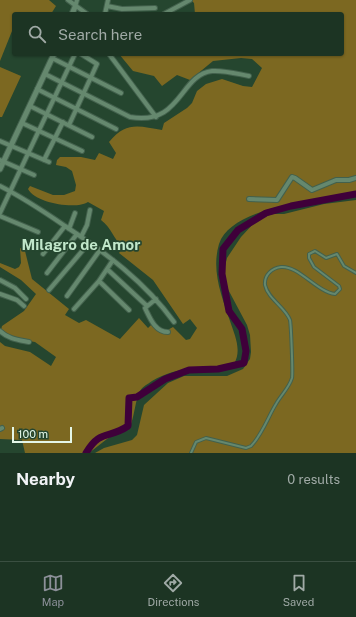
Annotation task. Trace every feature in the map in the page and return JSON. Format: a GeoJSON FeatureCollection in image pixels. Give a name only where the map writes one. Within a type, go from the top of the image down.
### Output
{"type":"FeatureCollection","features":[{"type":"Feature","properties":{"kind":"street"},"geometry":{"type":"LineString","coordinates":[[68,0],[75,7],[84,12]]}},
{"type":"Feature","properties":{"kind":"street"},"geometry":{"type":"LineString","coordinates":[[73,12],[77,0]]}},
{"type":"Feature","properties":{"kind":"street"},"geometry":{"type":"LineString","coordinates":[[106,12],[108,0]]}},
{"type":"Feature","properties":{"kind":"street"},"geometry":{"type":"LineString","coordinates":[[168,12],[190,0]]}},
{"type":"Feature","properties":{"kind":"street"},"geometry":{"type":"LineString","coordinates":[[107,6],[122,9],[155,8]]}},
{"type":"Feature","properties":{"kind":"street"},"geometry":{"type":"LineString","coordinates":[[0,169],[2,160],[11,146],[53,56],[69,67],[121,93]]}},
{"type":"Feature","properties":{"kind":"street"},"geometry":{"type":"LineString","coordinates":[[0,213],[74,56]]}},
{"type":"Feature","properties":{"kind":"street"},"geometry":{"type":"LineString","coordinates":[[69,125],[97,62],[85,56]]}},
{"type":"Feature","properties":{"kind":"street"},"geometry":{"type":"LineString","coordinates":[[110,56],[156,117]]}},
{"type":"Feature","properties":{"kind":"street"},"geometry":{"type":"LineString","coordinates":[[45,74],[130,116],[141,119],[156,117],[173,105],[194,81],[203,74],[212,71],[231,72],[249,76]]}},
{"type":"Feature","properties":{"kind":"street"},"geometry":{"type":"LineString","coordinates":[[38,89],[116,129]]}},
{"type":"Feature","properties":{"kind":"street"},"geometry":{"type":"LineString","coordinates":[[30,106],[92,137]]}},
{"type":"Feature","properties":{"kind":"street"},"geometry":{"type":"LineString","coordinates":[[44,160],[62,122]]}},
{"type":"Feature","properties":{"kind":"street"},"geometry":{"type":"LineString","coordinates":[[22,123],[82,151]]}},
{"type":"Feature","properties":{"kind":"street"},"geometry":{"type":"LineString","coordinates":[[0,141],[49,162]]}},
{"type":"Feature","properties":{"kind":"street"},"geometry":{"type":"LineString","coordinates":[[2,160],[34,175]]}},
{"type":"Feature","properties":{"kind":"street"},"geometry":{"type":"LineString","coordinates":[[249,199],[277,200],[292,177],[312,190],[336,180],[349,180],[356,178]]}},
{"type":"Feature","properties":{"kind":"street"},"geometry":{"type":"LineString","coordinates":[[0,186],[34,204],[113,260],[156,299],[174,322]]}},
{"type":"Feature","properties":{"kind":"street"},"geometry":{"type":"LineString","coordinates":[[81,237],[87,225],[90,210]]}},
{"type":"Feature","properties":{"kind":"street"},"geometry":{"type":"LineString","coordinates":[[43,254],[67,228],[75,213]]}},
{"type":"Feature","properties":{"kind":"street"},"geometry":{"type":"LineString","coordinates":[[0,216],[38,232]]}},
{"type":"Feature","properties":{"kind":"street"},"geometry":{"type":"LineString","coordinates":[[47,273],[77,234]]}},
{"type":"Feature","properties":{"kind":"street"},"geometry":{"type":"LineString","coordinates":[[49,290],[89,243]]}},
{"type":"Feature","properties":{"kind":"street"},"geometry":{"type":"LineString","coordinates":[[67,296],[100,250]]}},
{"type":"Feature","properties":{"kind":"street"},"geometry":{"type":"LineString","coordinates":[[74,309],[99,281],[113,260]]}},
{"type":"Feature","properties":{"kind":"street"},"geometry":{"type":"LineString","coordinates":[[107,268],[147,306]]}},
{"type":"Feature","properties":{"kind":"street"},"geometry":{"type":"LineString","coordinates":[[0,280],[15,288],[26,299]]}},
{"type":"Feature","properties":{"kind":"street"},"geometry":{"type":"LineString","coordinates":[[99,281],[129,310]]}},
{"type":"Feature","properties":{"kind":"street"},"geometry":{"type":"LineString","coordinates":[[0,294],[17,300],[24,306]]}},
{"type":"Feature","properties":{"kind":"street"},"geometry":{"type":"LineString","coordinates":[[156,299],[145,308],[156,328],[162,332],[168,332]]}},
{"type":"Feature","properties":{"kind":"street"},"geometry":{"type":"LineString","coordinates":[[0,331],[8,337],[29,342]]}},
{"type":"Feature","properties":{"kind":"lane"},"geometry":{"type":"LineString","coordinates":[[191,453],[196,442],[206,438],[246,448],[251,446],[290,384],[293,371],[290,343],[291,324],[290,319],[269,293],[265,279],[268,273],[274,269],[283,267],[288,268],[327,291],[335,294],[340,289],[339,286],[311,262],[309,254],[314,251],[326,258],[337,254],[344,266],[356,273]]}},
{"type":"Feature","properties":{"kind":"shaded area"},"geometry":{"type":"Polygon","coordinates":[[[0,0],[49,0],[56,6],[52,12],[12,12],[12,31],[0,61],[0,0]]]}},
{"type":"Feature","properties":{"kind":"shaded area"},"geometry":{"type":"Polygon","coordinates":[[[191,0],[356,0],[356,194],[301,202],[279,207],[259,213],[241,221],[227,231],[219,244],[216,264],[218,284],[238,348],[234,364],[192,368],[172,372],[152,381],[144,386],[140,391],[131,424],[107,439],[89,453],[25,453],[22,440],[0,439],[0,342],[5,346],[30,352],[51,366],[56,357],[35,342],[18,339],[1,330],[2,326],[24,311],[36,294],[21,280],[0,267],[0,263],[15,269],[19,267],[21,263],[20,248],[25,251],[32,279],[69,309],[65,315],[79,323],[86,320],[120,339],[139,318],[148,328],[153,323],[162,333],[173,327],[186,340],[190,339],[197,328],[190,319],[183,324],[153,280],[119,253],[123,247],[117,241],[108,226],[101,220],[104,211],[88,202],[75,205],[56,204],[39,198],[32,194],[28,189],[30,186],[53,195],[64,195],[75,191],[76,185],[72,171],[66,167],[56,165],[57,160],[60,157],[81,157],[95,160],[99,153],[113,159],[116,153],[109,142],[121,131],[133,127],[146,127],[162,130],[164,123],[187,108],[192,103],[197,91],[206,84],[222,79],[243,86],[252,87],[262,68],[252,59],[241,58],[213,61],[190,80],[177,75],[162,86],[154,76],[133,71],[121,56],[344,56],[344,12],[195,12],[194,3],[191,0]]]}},
{"type":"Feature","properties":{"kind":"shaded area"},"geometry":{"type":"Polygon","coordinates":[[[0,67],[21,76],[2,117],[0,117],[0,67]]]}},
{"type":"Feature","properties":{"kind":"shaded area"},"geometry":{"type":"Polygon","coordinates":[[[356,200],[356,453],[95,453],[104,448],[132,440],[137,435],[144,405],[168,383],[184,376],[227,376],[243,369],[250,359],[250,335],[247,325],[222,278],[227,258],[241,237],[254,223],[260,218],[273,214],[284,214],[324,204],[356,200]]]}},
{"type":"Feature","properties":{"kind":"waterway"},"geometry":{"type":"LineString","coordinates":[[86,453],[91,445],[100,437],[128,426],[129,398],[137,397],[165,379],[189,370],[218,369],[244,363],[246,351],[242,329],[229,311],[222,274],[223,249],[238,230],[266,213],[291,206],[356,194]]}},
{"type":"Feature","properties":{"kind":"district","name":"Milagro de Amor"},"geometry":{"type":"Point","coordinates":[81,244]}}]}
